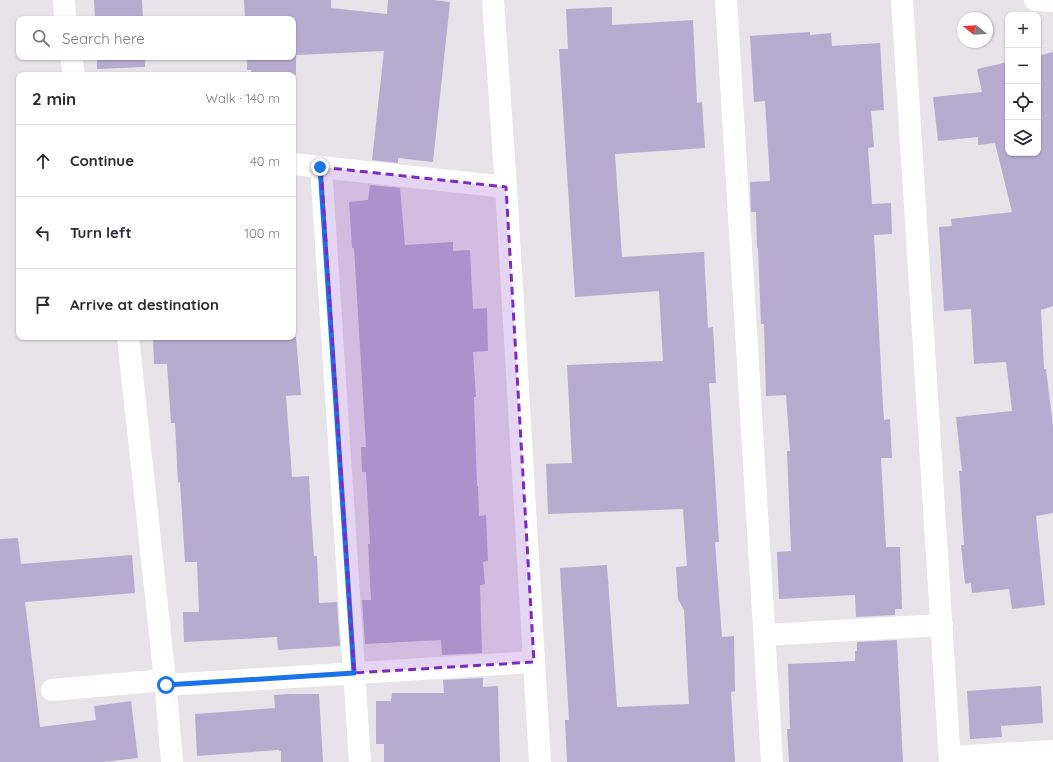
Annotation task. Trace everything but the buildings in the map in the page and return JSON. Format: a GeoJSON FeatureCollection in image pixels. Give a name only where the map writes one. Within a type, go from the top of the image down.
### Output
{"type":"FeatureCollection","features":[{"type":"Feature","properties":{"kind":"street"},"geometry":{"type":"LineString","coordinates":[[64,0],[65,16]]}},
{"type":"Feature","properties":{"kind":"street"},"geometry":{"type":"LineString","coordinates":[[493,0],[506,187],[540,762]]}},
{"type":"Feature","properties":{"kind":"street"},"geometry":{"type":"LineString","coordinates":[[726,0],[772,762]]}},
{"type":"Feature","properties":{"kind":"street"},"geometry":{"type":"LineString","coordinates":[[902,0],[950,759],[1053,751]]}},
{"type":"Feature","properties":{"kind":"street"},"geometry":{"type":"LineString","coordinates":[[1036,0],[1053,2]]}},
{"type":"Feature","properties":{"kind":"street"},"geometry":{"type":"LineString","coordinates":[[71,60],[73,72]]}},
{"type":"Feature","properties":{"kind":"street"},"geometry":{"type":"LineString","coordinates":[[296,164],[506,187]]}},
{"type":"Feature","properties":{"kind":"street"},"geometry":{"type":"LineString","coordinates":[[320,167],[360,762]]}},
{"type":"Feature","properties":{"kind":"street"},"geometry":{"type":"LineString","coordinates":[[128,340],[166,683],[172,762]]}},
{"type":"Feature","properties":{"kind":"street"},"geometry":{"type":"LineString","coordinates":[[765,635],[942,626]]}},
{"type":"Feature","properties":{"kind":"street"},"geometry":{"type":"LineString","coordinates":[[52,690],[534,662]]}},
{"type":"Feature","properties":{"kind":"highlighted area"},"geometry":{"type":"Polygon","coordinates":[[[321,167],[506,187],[534,662],[354,673],[321,167]]]}},
{"type":"Feature","properties":{"kind":"route"},"geometry":{"type":"LineString","coordinates":[[166,685],[354,673],[320,167]]}}]}
